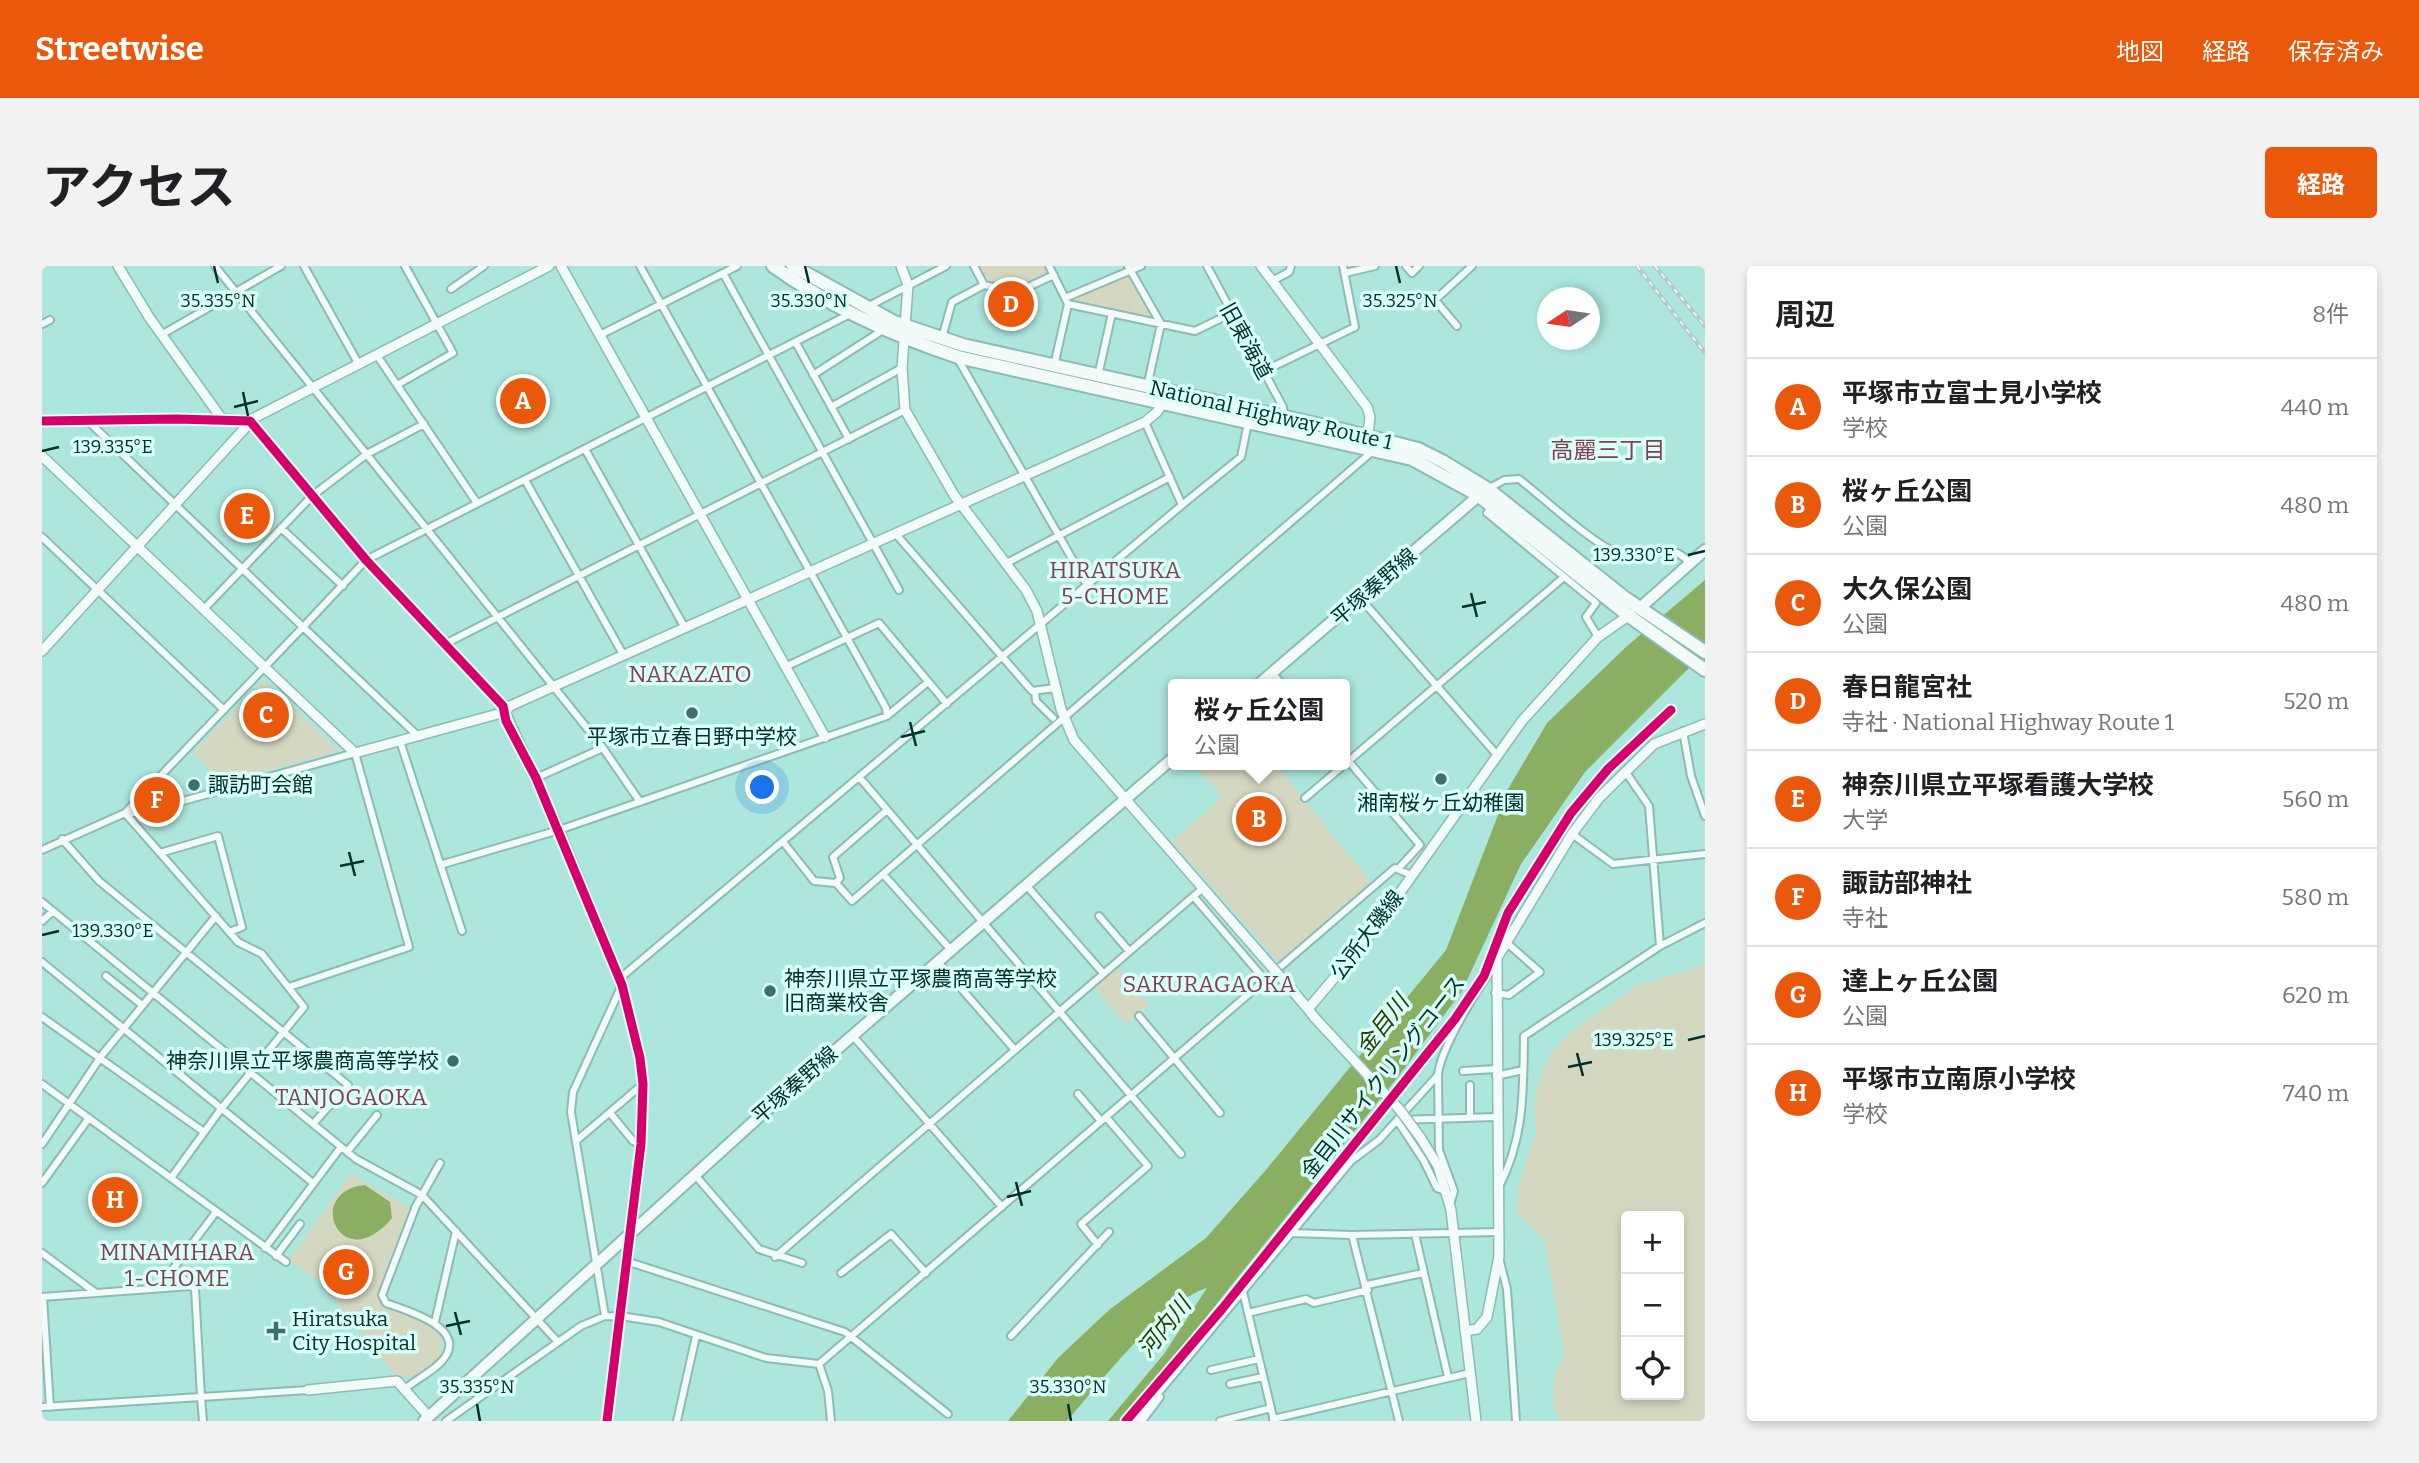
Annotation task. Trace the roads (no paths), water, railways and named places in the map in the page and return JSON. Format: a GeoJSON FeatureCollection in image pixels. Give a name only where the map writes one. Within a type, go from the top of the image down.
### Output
{"type":"FeatureCollection","features":[{"type":"Feature","properties":{"kind":"highway","name":"National Highway Route 1"},"geometry":{"type":"LineString","coordinates":[[773,266],[850,314],[883,330],[942,338],[1147,387],[1165,397],[1249,421],[1370,444]]}},
{"type":"Feature","properties":{"kind":"highway","name":"National Highway Route 1"},"geometry":{"type":"LineString","coordinates":[[793,266],[904,333],[958,357],[1165,397],[1284,416],[1412,459],[1483,492],[1705,652]]}},
{"type":"Feature","properties":{"kind":"highway","name":"National Highway Route 1"},"geometry":{"type":"LineString","coordinates":[[1483,492],[1492,507],[1632,618],[1705,670]]}},
{"type":"Feature","properties":{"kind":"main road","name":"平塚秦野線"},"geometry":{"type":"LineString","coordinates":[[1265,679],[1483,492]]}},
{"type":"Feature","properties":{"kind":"main road"},"geometry":{"type":"LineString","coordinates":[[1644,609],[1705,550]]}},
{"type":"Feature","properties":{"kind":"main road","name":"平塚秦野線"},"geometry":{"type":"LineString","coordinates":[[429,1420],[633,1230],[1168,762]]}},
{"type":"Feature","properties":{"kind":"street"},"geometry":{"type":"LineString","coordinates":[[118,266],[161,335],[222,419]]}},
{"type":"Feature","properties":{"kind":"street"},"geometry":{"type":"LineString","coordinates":[[215,266],[555,687],[603,748],[640,802]]}},
{"type":"Feature","properties":{"kind":"street"},"geometry":{"type":"LineString","coordinates":[[161,335],[281,266]]}},
{"type":"Feature","properties":{"kind":"street"},"geometry":{"type":"LineString","coordinates":[[304,266],[358,363]]}},
{"type":"Feature","properties":{"kind":"street"},"geometry":{"type":"LineString","coordinates":[[397,385],[453,353],[405,266]]}},
{"type":"Feature","properties":{"kind":"street"},"geometry":{"type":"LineString","coordinates":[[451,289],[484,266]]}},
{"type":"Feature","properties":{"kind":"street"},"geometry":{"type":"LineString","coordinates":[[42,651],[250,421],[312,386],[549,266]]}},
{"type":"Feature","properties":{"kind":"street"},"geometry":{"type":"LineString","coordinates":[[561,266],[825,737]]}},
{"type":"Feature","properties":{"kind":"street"},"geometry":{"type":"LineString","coordinates":[[640,266],[887,708],[887,716]]}},
{"type":"Feature","properties":{"kind":"street"},"geometry":{"type":"LineString","coordinates":[[600,335],[737,266]]}},
{"type":"Feature","properties":{"kind":"street"},"geometry":{"type":"LineString","coordinates":[[901,266],[908,285],[902,368],[905,410],[960,505],[1026,590],[1041,624],[1055,688],[1074,740],[1315,1018],[1400,1110],[1438,1166],[1447,1192],[1455,1232],[1476,1421]]}},
{"type":"Feature","properties":{"kind":"street"},"geometry":{"type":"LineString","coordinates":[[865,308],[946,266]]}},
{"type":"Feature","properties":{"kind":"street"},"geometry":{"type":"LineString","coordinates":[[974,266],[984,285]]}},
{"type":"Feature","properties":{"kind":"street"},"geometry":{"type":"LineString","coordinates":[[1049,266],[1066,301],[1054,366]]}},
{"type":"Feature","properties":{"kind":"street"},"geometry":{"type":"LineString","coordinates":[[1066,301],[1130,268],[1142,266]]}},
{"type":"Feature","properties":{"kind":"street","name":"旧東海道"},"geometry":{"type":"LineString","coordinates":[[1207,266],[1230,314],[1283,407],[1284,416]]}},
{"type":"Feature","properties":{"kind":"street"},"geometry":{"type":"LineString","coordinates":[[784,843],[814,881],[836,883],[852,901],[1064,718],[1370,444],[1370,417],[1367,407],[1261,266]]}},
{"type":"Feature","properties":{"kind":"street"},"geometry":{"type":"LineString","coordinates":[[1272,281],[1289,272],[1291,266]]}},
{"type":"Feature","properties":{"kind":"street"},"geometry":{"type":"LineString","coordinates":[[1262,372],[1355,327],[1344,269],[1375,266]]}},
{"type":"Feature","properties":{"kind":"street"},"geometry":{"type":"LineString","coordinates":[[1406,266],[1412,273],[1419,266]]}},
{"type":"Feature","properties":{"kind":"street"},"geometry":{"type":"LineString","coordinates":[[1457,326],[1435,300],[1472,266]]}},
{"type":"Feature","properties":{"kind":"street"},"geometry":{"type":"LineString","coordinates":[[1130,268],[1161,324],[1147,387]]}},
{"type":"Feature","properties":{"kind":"street"},"geometry":{"type":"LineString","coordinates":[[723,273],[899,590]]}},
{"type":"Feature","properties":{"kind":"street"},"geometry":{"type":"LineString","coordinates":[[942,338],[952,302],[984,285],[1017,292],[1054,275]]}},
{"type":"Feature","properties":{"kind":"street"},"geometry":{"type":"LineString","coordinates":[[1066,301],[1195,331],[1230,314]]}},
{"type":"Feature","properties":{"kind":"street"},"geometry":{"type":"LineString","coordinates":[[1098,376],[1112,313]]}},
{"type":"Feature","properties":{"kind":"street"},"geometry":{"type":"LineString","coordinates":[[125,813],[366,561],[850,314]]}},
{"type":"Feature","properties":{"kind":"street"},"geometry":{"type":"LineString","coordinates":[[42,324],[50,320]]}},
{"type":"Feature","properties":{"kind":"street"},"geometry":{"type":"LineString","coordinates":[[813,375],[883,330]]}},
{"type":"Feature","properties":{"kind":"street"},"geometry":{"type":"LineString","coordinates":[[796,343],[849,439]]}},
{"type":"Feature","properties":{"kind":"street"},"geometry":{"type":"LineString","coordinates":[[376,354],[477,503]]}},
{"type":"Feature","properties":{"kind":"street"},"geometry":{"type":"LineString","coordinates":[[958,357],[1087,585]]}},
{"type":"Feature","properties":{"kind":"street"},"geometry":{"type":"LineString","coordinates":[[831,407],[902,368]]}},
{"type":"Feature","properties":{"kind":"street"},"geometry":{"type":"LineString","coordinates":[[42,849],[125,813],[140,813],[505,712],[510,706],[1145,422],[1165,397]]}},
{"type":"Feature","properties":{"kind":"street"},"geometry":{"type":"LineString","coordinates":[[443,645],[905,410]]}},
{"type":"Feature","properties":{"kind":"street"},"geometry":{"type":"LineString","coordinates":[[42,421],[250,421],[366,561],[503,706],[506,721],[559,830],[621,982],[632,1018],[643,1084],[641,1144],[633,1230],[607,1421]]}},
{"type":"Feature","properties":{"kind":"street"},"geometry":{"type":"LineString","coordinates":[[88,421],[419,737]]}},
{"type":"Feature","properties":{"kind":"street"},"geometry":{"type":"LineString","coordinates":[[605,1316],[571,1112],[573,1092],[621,982],[1001,657],[1241,457],[1249,421]]}},
{"type":"Feature","properties":{"kind":"street"},"geometry":{"type":"LineString","coordinates":[[1145,422],[1182,505]]}},
{"type":"Feature","properties":{"kind":"street"},"geometry":{"type":"LineString","coordinates":[[203,610],[312,496],[367,454],[424,424]]}},
{"type":"Feature","properties":{"kind":"street"},"geometry":{"type":"LineString","coordinates":[[585,449],[685,628]]}},
{"type":"Feature","properties":{"kind":"street"},"geometry":{"type":"LineString","coordinates":[[42,456],[355,753],[409,947],[289,987]]}},
{"type":"Feature","properties":{"kind":"street"},"geometry":{"type":"LineString","coordinates":[[1005,564],[1170,477]]}},
{"type":"Feature","properties":{"kind":"street"},"geometry":{"type":"LineString","coordinates":[[1483,492],[1509,478],[1519,479],[1614,551],[1639,554],[1667,548],[1677,550],[1690,563]]}},
{"type":"Feature","properties":{"kind":"street"},"geometry":{"type":"LineString","coordinates":[[525,480],[624,656]]}},
{"type":"Feature","properties":{"kind":"street"},"geometry":{"type":"LineString","coordinates":[[1492,507],[1487,513],[1596,603],[1586,617],[1587,624],[1598,637]]}},
{"type":"Feature","properties":{"kind":"street"},"geometry":{"type":"LineString","coordinates":[[281,528],[342,586]]}},
{"type":"Feature","properties":{"kind":"street"},"geometry":{"type":"LineString","coordinates":[[895,533],[1001,657],[1035,692],[1036,701],[1053,718]]}},
{"type":"Feature","properties":{"kind":"street"},"geometry":{"type":"LineString","coordinates":[[42,537],[224,710]]}},
{"type":"Feature","properties":{"kind":"street"},"geometry":{"type":"LineString","coordinates":[[1350,758],[1564,576]]}},
{"type":"Feature","properties":{"kind":"street"},"geometry":{"type":"LineString","coordinates":[[1361,599],[1497,755]]}},
{"type":"Feature","properties":{"kind":"street","name":"公所大磯線"},"geometry":{"type":"LineString","coordinates":[[1308,1009],[1367,939],[1522,721],[1598,637],[1644,609]]}},
{"type":"Feature","properties":{"kind":"street"},"geometry":{"type":"LineString","coordinates":[[785,667],[879,623],[947,704]]}},
{"type":"Feature","properties":{"kind":"street"},"geometry":{"type":"LineString","coordinates":[[1272,673],[1277,679]]}},
{"type":"Feature","properties":{"kind":"street"},"geometry":{"type":"LineString","coordinates":[[440,865],[559,830],[887,716],[928,682]]}},
{"type":"Feature","properties":{"kind":"street"},"geometry":{"type":"LineString","coordinates":[[1035,692],[1055,688]]}},
{"type":"Feature","properties":{"kind":"street"},"geometry":{"type":"LineString","coordinates":[[1450,1204],[1454,1191],[1439,1150],[1438,1117],[1439,1061],[1449,1040],[1572,834],[1598,798],[1654,744],[1705,724]]}},
{"type":"Feature","properties":{"kind":"street"},"geometry":{"type":"LineString","coordinates":[[1683,731],[1691,776],[1705,816]]}},
{"type":"Feature","properties":{"kind":"street"},"geometry":{"type":"LineString","coordinates":[[400,741],[462,932]]}},
{"type":"Feature","properties":{"kind":"street"},"geometry":{"type":"LineString","coordinates":[[536,778],[603,748]]}},
{"type":"Feature","properties":{"kind":"street"},"geometry":{"type":"LineString","coordinates":[[446,1421],[580,1326],[605,1316],[659,1322],[766,1358],[819,1364],[1398,868],[1420,845],[1350,768]]}},
{"type":"Feature","properties":{"kind":"street"},"geometry":{"type":"LineString","coordinates":[[1305,798],[1336,770]]}},
{"type":"Feature","properties":{"kind":"street"},"geometry":{"type":"LineString","coordinates":[[1625,771],[1648,806],[1654,860],[1656,932],[1660,946]]}},
{"type":"Feature","properties":{"kind":"street"},"geometry":{"type":"LineString","coordinates":[[860,778],[1181,1154]]}},
{"type":"Feature","properties":{"kind":"street"},"geometry":{"type":"LineString","coordinates":[[836,883],[841,878],[833,857],[887,810]]}},
{"type":"Feature","properties":{"kind":"street"},"geometry":{"type":"LineString","coordinates":[[125,813],[238,942],[261,954],[304,1007],[221,1109],[171,1178]]}},
{"type":"Feature","properties":{"kind":"street"},"geometry":{"type":"LineString","coordinates":[[1572,834],[1613,864],[1705,854]]}},
{"type":"Feature","properties":{"kind":"street"},"geometry":{"type":"LineString","coordinates":[[160,853],[218,836],[243,927],[229,932]]}},
{"type":"Feature","properties":{"kind":"street"},"geometry":{"type":"LineString","coordinates":[[62,839],[99,881],[348,1085],[313,1124]]}},
{"type":"Feature","properties":{"kind":"street"},"geometry":{"type":"LineString","coordinates":[[1398,868],[1411,875]]}},
{"type":"Feature","properties":{"kind":"street"},"geometry":{"type":"LineString","coordinates":[[883,874],[951,950]]}},
{"type":"Feature","properties":{"kind":"street"},"geometry":{"type":"LineString","coordinates":[[1026,885],[1103,974]]}},
{"type":"Feature","properties":{"kind":"street"},"geometry":{"type":"LineString","coordinates":[[775,1256],[1203,888]]}},
{"type":"Feature","properties":{"kind":"street"},"geometry":{"type":"LineString","coordinates":[[1194,897],[1265,980]]}},
{"type":"Feature","properties":{"kind":"street"},"geometry":{"type":"LineString","coordinates":[[42,902],[344,1149],[422,1195],[558,1342]]}},
{"type":"Feature","properties":{"kind":"street"},"geometry":{"type":"LineString","coordinates":[[42,920],[53,911]]}},
{"type":"Feature","properties":{"kind":"street"},"geometry":{"type":"LineString","coordinates":[[42,1144],[99,1058],[216,916]]}},
{"type":"Feature","properties":{"kind":"street"},"geometry":{"type":"LineString","coordinates":[[1099,916],[1129,951]]}},
{"type":"Feature","properties":{"kind":"street"},"geometry":{"type":"LineString","coordinates":[[1497,1192],[1513,1160],[1520,1132],[1524,1036],[1660,946],[1705,923]]}},
{"type":"Feature","properties":{"kind":"street"},"geometry":{"type":"LineString","coordinates":[[1495,993],[1508,995],[1540,972],[1506,942]]}},
{"type":"Feature","properties":{"kind":"street"},"geometry":{"type":"LineString","coordinates":[[42,962],[313,1183]]}},
{"type":"Feature","properties":{"kind":"street"},"geometry":{"type":"LineString","coordinates":[[938,962],[1015,1050]]}},
{"type":"Feature","properties":{"kind":"street"},"geometry":{"type":"LineString","coordinates":[[1465,1331],[1476,1329],[1487,1317],[1499,1256],[1495,966]]}},
{"type":"Feature","properties":{"kind":"street"},"geometry":{"type":"LineString","coordinates":[[106,976],[142,1005]]}},
{"type":"Feature","properties":{"kind":"street"},"geometry":{"type":"LineString","coordinates":[[1139,1016],[1220,1114]]}},
{"type":"Feature","properties":{"kind":"street"},"geometry":{"type":"LineString","coordinates":[[42,1017],[204,1132]]}},
{"type":"Feature","properties":{"kind":"street"},"geometry":{"type":"LineString","coordinates":[[853,1036],[1002,1207]]}},
{"type":"Feature","properties":{"kind":"street"},"geometry":{"type":"LineString","coordinates":[[1463,1071],[1523,1070]]}},
{"type":"Feature","properties":{"kind":"street"},"geometry":{"type":"LineString","coordinates":[[1135,1421],[1351,1161],[1379,1140],[1438,1075]]}},
{"type":"Feature","properties":{"kind":"street"},"geometry":{"type":"LineString","coordinates":[[42,1084],[286,1262]]}},
{"type":"Feature","properties":{"kind":"street"},"geometry":{"type":"LineString","coordinates":[[576,1141],[643,1084]]}},
{"type":"Feature","properties":{"kind":"street"},"geometry":{"type":"LineString","coordinates":[[1470,1085],[1470,1117]]}},
{"type":"Feature","properties":{"kind":"street"},"geometry":{"type":"LineString","coordinates":[[1078,1094],[1148,1166],[1081,1224],[1098,1245]]}},
{"type":"Feature","properties":{"kind":"street"},"geometry":{"type":"LineString","coordinates":[[610,1113],[634,1141],[641,1144]]}},
{"type":"Feature","properties":{"kind":"street"},"geometry":{"type":"LineString","coordinates":[[265,1248],[313,1183],[377,1115]]}},
{"type":"Feature","properties":{"kind":"street"},"geometry":{"type":"LineString","coordinates":[[1397,1120],[1496,1117]]}},
{"type":"Feature","properties":{"kind":"street"},"geometry":{"type":"LineString","coordinates":[[43,1177],[89,1118]]}},
{"type":"Feature","properties":{"kind":"street"},"geometry":{"type":"LineString","coordinates":[[1397,1120],[1424,1161],[1437,1188],[1447,1192]]}},
{"type":"Feature","properties":{"kind":"street"},"geometry":{"type":"LineString","coordinates":[[406,1388],[444,1357],[446,1338],[435,1322],[386,1303],[382,1295],[422,1195],[440,1163]]}},
{"type":"Feature","properties":{"kind":"street"},"geometry":{"type":"LineString","coordinates":[[695,1175],[759,1249],[802,1264]]}},
{"type":"Feature","properties":{"kind":"street"},"geometry":{"type":"LineString","coordinates":[[202,1421],[195,1289],[173,1269],[216,1212]]}},
{"type":"Feature","properties":{"kind":"street"},"geometry":{"type":"LineString","coordinates":[[276,1256],[300,1224]]}},
{"type":"Feature","properties":{"kind":"street"},"geometry":{"type":"LineString","coordinates":[[435,1322],[456,1231]]}},
{"type":"Feature","properties":{"kind":"street"},"geometry":{"type":"LineString","coordinates":[[1011,1336],[1109,1232]]}},
{"type":"Feature","properties":{"kind":"street"},"geometry":{"type":"LineString","coordinates":[[1291,1233],[1353,1235],[1499,1232]]}},
{"type":"Feature","properties":{"kind":"street"},"geometry":{"type":"LineString","coordinates":[[841,1273],[891,1234],[926,1273]]}},
{"type":"Feature","properties":{"kind":"street"},"geometry":{"type":"LineString","coordinates":[[1415,1234],[1448,1377]]}},
{"type":"Feature","properties":{"kind":"street"},"geometry":{"type":"LineString","coordinates":[[1353,1235],[1399,1421]]}},
{"type":"Feature","properties":{"kind":"street"},"geometry":{"type":"LineString","coordinates":[[42,1253],[96,1293]]}},
{"type":"Feature","properties":{"kind":"street"},"geometry":{"type":"LineString","coordinates":[[1499,1256],[1507,1289],[1516,1421]]}},
{"type":"Feature","properties":{"kind":"street"},"geometry":{"type":"LineString","coordinates":[[629,1262],[852,1337],[948,1415]]}},
{"type":"Feature","properties":{"kind":"street"},"geometry":{"type":"LineString","coordinates":[[1248,1313],[1306,1299],[1314,1303],[1423,1273]]}},
{"type":"Feature","properties":{"kind":"street"},"geometry":{"type":"LineString","coordinates":[[191,1286],[42,1297],[46,1407],[307,1390],[393,1381],[406,1388],[429,1420]]}},
{"type":"Feature","properties":{"kind":"street"},"geometry":{"type":"LineString","coordinates":[[1242,1292],[1274,1420],[1470,1373]]}},
{"type":"Feature","properties":{"kind":"street"},"geometry":{"type":"LineString","coordinates":[[677,1421],[696,1336]]}},
{"type":"Feature","properties":{"kind":"street"},"geometry":{"type":"LineString","coordinates":[[1217,1359],[1219,1368]]}},
{"type":"Feature","properties":{"kind":"street"},"geometry":{"type":"LineString","coordinates":[[1211,1370],[1259,1359]]}},
{"type":"Feature","properties":{"kind":"street"},"geometry":{"type":"LineString","coordinates":[[819,1364],[828,1391],[831,1421]]}},
{"type":"Feature","properties":{"kind":"street"},"geometry":{"type":"LineString","coordinates":[[1230,1384],[1263,1377]]}},
{"type":"Feature","properties":{"kind":"street"},"geometry":{"type":"LineString","coordinates":[[1142,1421],[1148,1418],[1161,1390]]}},
{"type":"Feature","properties":{"kind":"street"},"geometry":{"type":"LineString","coordinates":[[1220,1421],[1271,1408]]}},
{"type":"Feature","properties":{"kind":"railway"},"geometry":{"type":"LineString","coordinates":[[1637,266],[1705,353]]}},
{"type":"Feature","properties":{"kind":"railway"},"geometry":{"type":"LineString","coordinates":[[1655,266],[1705,326]]}},
{"type":"Feature","properties":{"kind":"place","name":"春日龍宮社"},"geometry":{"type":"Point","coordinates":[1011,304]}},
{"type":"Feature","properties":{"kind":"place","name":"平塚市立富士見小学校"},"geometry":{"type":"Point","coordinates":[523,401]}},
{"type":"Feature","properties":{"kind":"place","name":"神奈川県立平塚看護大学校"},"geometry":{"type":"Point","coordinates":[247,516]}},
{"type":"Feature","properties":{"kind":"place","name":"平塚市立春日野中学校"},"geometry":{"type":"Point","coordinates":[692,713]}},
{"type":"Feature","properties":{"kind":"place","name":"大久保公園"},"geometry":{"type":"Point","coordinates":[266,715]}},
{"type":"Feature","properties":{"kind":"place","name":"湘南桜ヶ丘幼稚園"},"geometry":{"type":"Point","coordinates":[1441,779]}},
{"type":"Feature","properties":{"kind":"place","name":"諏訪町会館"},"geometry":{"type":"Point","coordinates":[194,785]}},
{"type":"Feature","properties":{"kind":"place","name":"諏訪部神社"},"geometry":{"type":"Point","coordinates":[157,800]}},
{"type":"Feature","properties":{"kind":"place","name":"桜ヶ丘公園"},"geometry":{"type":"Point","coordinates":[1259,819]}},
{"type":"Feature","properties":{"kind":"place","name":"神奈川県立平塚農商高等学校 旧商業校舎"},"geometry":{"type":"Point","coordinates":[770,991]}},
{"type":"Feature","properties":{"kind":"place","name":"神奈川県立平塚農商高等学校"},"geometry":{"type":"Point","coordinates":[453,1061]}},
{"type":"Feature","properties":{"kind":"place","name":"平塚市立南原小学校"},"geometry":{"type":"Point","coordinates":[115,1200]}},
{"type":"Feature","properties":{"kind":"place","name":"達上ヶ丘公園"},"geometry":{"type":"Point","coordinates":[346,1272]}},
{"type":"Feature","properties":{"kind":"place","name":"Hiratsuka City Hospital"},"geometry":{"type":"Point","coordinates":[276,1331]}},
{"type":"Feature","properties":{"kind":"district","name":"高麗三丁目"},"geometry":{"type":"Point","coordinates":[1608,450]}},
{"type":"Feature","properties":{"kind":"district","name":"HIRATSUKA 5-CHOME"},"geometry":{"type":"Point","coordinates":[1115,583]}},
{"type":"Feature","properties":{"kind":"district","name":"NAKAZATO"},"geometry":{"type":"Point","coordinates":[690,674]}},
{"type":"Feature","properties":{"kind":"district","name":"SAKURAGAOKA"},"geometry":{"type":"Point","coordinates":[1209,984]}},
{"type":"Feature","properties":{"kind":"district","name":"TANJOGAOKA"},"geometry":{"type":"Point","coordinates":[351,1097]}},
{"type":"Feature","properties":{"kind":"district","name":"MINAMIHARA 1-CHOME"},"geometry":{"type":"Point","coordinates":[177,1265]}},
{"type":"Feature","properties":{"kind":"water label","name":"金目川"},"geometry":{"type":"Point","coordinates":[1382,1025]}},
{"type":"Feature","properties":{"kind":"water label","name":"河内川"},"geometry":{"type":"Point","coordinates":[1164,1327]}}]}
